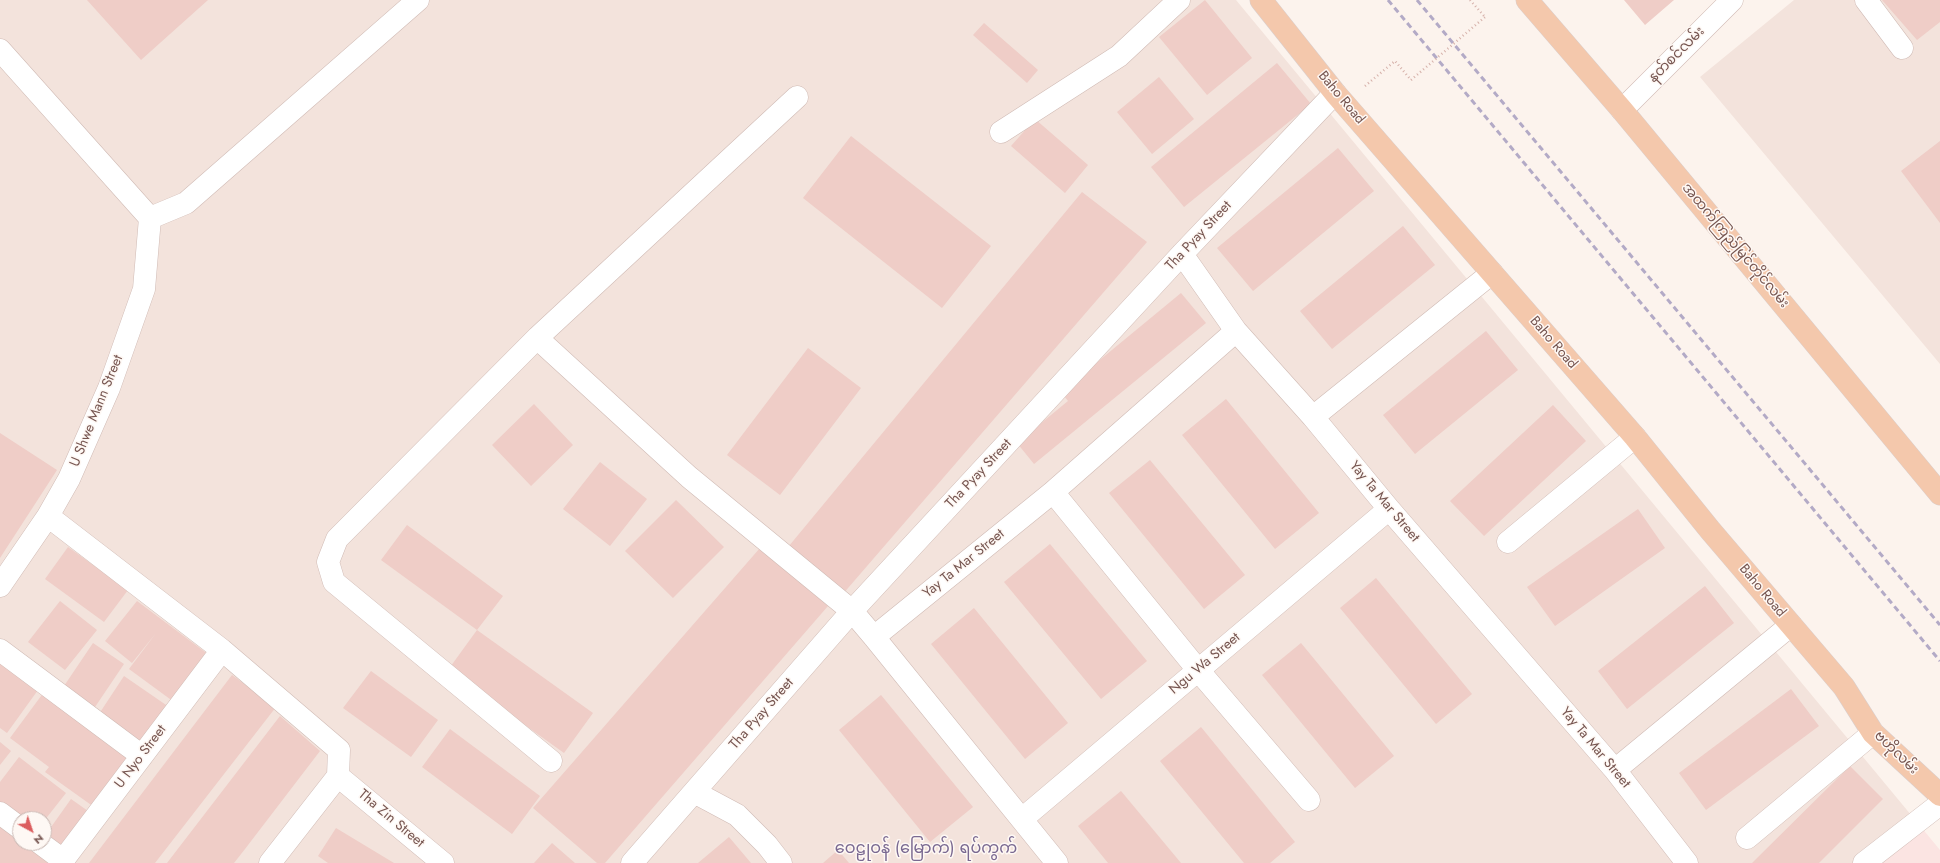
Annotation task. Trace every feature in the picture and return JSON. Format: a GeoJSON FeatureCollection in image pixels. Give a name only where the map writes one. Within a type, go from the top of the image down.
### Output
{"type":"FeatureCollection","features":[{"type":"Feature","properties":{"kind":"main road","name":"Baho Road"},"geometry":{"type":"LineString","coordinates":[[1261,0],[1340,98],[1635,437],[1710,530],[1844,687]]}},
{"type":"Feature","properties":{"kind":"main road","name":"အထက်ကြည်မြင်တိုင်လမ်း"},"geometry":{"type":"LineString","coordinates":[[1527,0],[1622,110],[1940,494]]}},
{"type":"Feature","properties":{"kind":"main road","name":"ဗဟိုလမ်း"},"geometry":{"type":"LineString","coordinates":[[1844,687],[1873,733],[1940,795]]}},
{"type":"Feature","properties":{"kind":"street"},"geometry":{"type":"LineString","coordinates":[[0,50],[150,218],[186,203],[418,0]]}},
{"type":"Feature","properties":{"kind":"street"},"geometry":{"type":"LineString","coordinates":[[1001,132],[1118,56],[1179,0]]}},
{"type":"Feature","properties":{"kind":"street","name":"နတ်စင်လမ်း"},"geometry":{"type":"LineString","coordinates":[[1622,110],[1732,0]]}},
{"type":"Feature","properties":{"kind":"street"},"geometry":{"type":"LineString","coordinates":[[1866,0],[1902,48]]}},
{"type":"Feature","properties":{"kind":"street"},"geometry":{"type":"LineString","coordinates":[[551,760],[334,582],[328,562],[337,539],[537,338],[797,97]]}},
{"type":"Feature","properties":{"kind":"street","name":"Tha Pyay Street"},"geometry":{"type":"LineString","coordinates":[[632,863],[852,611],[1182,254],[1340,98]]}},
{"type":"Feature","properties":{"kind":"street","name":"U Shwe Mann Street"},"geometry":{"type":"LineString","coordinates":[[0,586],[48,516],[69,479],[109,388],[144,289],[150,218]]}},
{"type":"Feature","properties":{"kind":"street"},"geometry":{"type":"LineString","coordinates":[[1182,254],[1236,331]]}},
{"type":"Feature","properties":{"kind":"street"},"geometry":{"type":"LineString","coordinates":[[1313,417],[1492,273]]}},
{"type":"Feature","properties":{"kind":"street","name":"Yay Ta Mar Street"},"geometry":{"type":"LineString","coordinates":[[874,636],[1053,492],[1236,331],[1313,417],[1389,509],[1615,770],[1687,863]]}},
{"type":"Feature","properties":{"kind":"street"},"geometry":{"type":"LineString","coordinates":[[537,338],[689,477],[852,611],[874,636],[1057,863]]}},
{"type":"Feature","properties":{"kind":"street"},"geometry":{"type":"LineString","coordinates":[[1508,542],[1635,437]]}},
{"type":"Feature","properties":{"kind":"street"},"geometry":{"type":"LineString","coordinates":[[1053,492],[1198,670],[1309,800]]}},
{"type":"Feature","properties":{"kind":"street","name":"Ngu Wa Street"},"geometry":{"type":"LineString","coordinates":[[1022,820],[1389,509]]}},
{"type":"Feature","properties":{"kind":"street"},"geometry":{"type":"LineString","coordinates":[[48,516],[222,650],[339,750],[338,776],[270,863]]}},
{"type":"Feature","properties":{"kind":"street"},"geometry":{"type":"LineString","coordinates":[[1615,770],[1791,626]]}},
{"type":"Feature","properties":{"kind":"street"},"geometry":{"type":"LineString","coordinates":[[0,650],[142,756]]}},
{"type":"Feature","properties":{"kind":"street","name":"U Nyo Street"},"geometry":{"type":"LineString","coordinates":[[62,862],[222,650]]}},
{"type":"Feature","properties":{"kind":"street"},"geometry":{"type":"LineString","coordinates":[[1747,838],[1873,733]]}},
{"type":"Feature","properties":{"kind":"street","name":"Tha Zin Street"},"geometry":{"type":"LineString","coordinates":[[338,776],[443,863]]}},
{"type":"Feature","properties":{"kind":"street"},"geometry":{"type":"LineString","coordinates":[[694,792],[737,815],[767,845],[780,863]]}},
{"type":"Feature","properties":{"kind":"street"},"geometry":{"type":"LineString","coordinates":[[1864,863],[1940,804]]}},
{"type":"Feature","properties":{"kind":"street"},"geometry":{"type":"LineString","coordinates":[[0,813],[12,822]]}},
{"type":"Feature","properties":{"kind":"street"},"geometry":{"type":"LineString","coordinates":[[49,851],[62,862]]}},
{"type":"Feature","properties":{"kind":"path"},"geometry":{"type":"LineString","coordinates":[[1340,98],[1395,61],[1411,80],[1485,17],[1470,0]]}},
{"type":"Feature","properties":{"kind":"shaded area"},"geometry":{"type":"Polygon","coordinates":[[[0,0],[1236,0],[1921,827],[1878,863],[0,863],[0,0]]]}},
{"type":"Feature","properties":{"kind":"shaded area"},"geometry":{"type":"Polygon","coordinates":[[[1794,0],[1940,0],[1940,364],[1700,77],[1794,0]]]}},
{"type":"Feature","properties":{"kind":"shaded area"},"geometry":{"type":"Polygon","coordinates":[[[1921,827],[1940,850],[1940,863],[1878,863],[1921,827]]]}},
{"type":"Feature","properties":{"kind":"building"},"geometry":{"type":"Polygon","coordinates":[[[87,0],[208,0],[141,60],[87,0]]]}},
{"type":"Feature","properties":{"kind":"building"},"geometry":{"type":"Polygon","coordinates":[[[1205,0],[1252,58],[1207,95],[1159,37],[1205,0]]]}},
{"type":"Feature","properties":{"kind":"building"},"geometry":{"type":"Polygon","coordinates":[[[1624,0],[1674,0],[1645,25],[1624,0]]]}},
{"type":"Feature","properties":{"kind":"building"},"geometry":{"type":"Polygon","coordinates":[[[1882,0],[1940,0],[1940,22],[1917,40],[1882,0]]]}},
{"type":"Feature","properties":{"kind":"building"},"geometry":{"type":"Polygon","coordinates":[[[984,23],[1038,70],[1027,83],[973,35],[984,23]]]}},
{"type":"Feature","properties":{"kind":"building"},"geometry":{"type":"Polygon","coordinates":[[[1277,63],[1311,104],[1184,207],[1151,167],[1277,63]]]}},
{"type":"Feature","properties":{"kind":"building"},"geometry":{"type":"Polygon","coordinates":[[[1159,77],[1194,119],[1152,154],[1117,112],[1159,77]]]}},
{"type":"Feature","properties":{"kind":"building"},"geometry":{"type":"Polygon","coordinates":[[[1035,119],[1088,165],[1065,193],[1011,146],[1035,119]]]}},
{"type":"Feature","properties":{"kind":"building"},"geometry":{"type":"Polygon","coordinates":[[[851,136],[991,246],[942,308],[803,198],[851,136]]]}},
{"type":"Feature","properties":{"kind":"building"},"geometry":{"type":"Polygon","coordinates":[[[1940,141],[1940,223],[1901,171],[1940,141]]]}},
{"type":"Feature","properties":{"kind":"building"},"geometry":{"type":"Polygon","coordinates":[[[1338,148],[1374,191],[1253,291],[1217,248],[1338,148]]]}},
{"type":"Feature","properties":{"kind":"building"},"geometry":{"type":"Polygon","coordinates":[[[1082,192],[1147,242],[842,595],[784,552],[1082,192]]]}},
{"type":"Feature","properties":{"kind":"building"},"geometry":{"type":"Polygon","coordinates":[[[1403,226],[1435,265],[1332,349],[1300,311],[1403,226]]]}},
{"type":"Feature","properties":{"kind":"building"},"geometry":{"type":"Polygon","coordinates":[[[1181,293],[1206,323],[1034,464],[1017,443],[1068,401],[1061,392],[1181,293]]]}},
{"type":"Feature","properties":{"kind":"building"},"geometry":{"type":"Polygon","coordinates":[[[1486,331],[1518,370],[1415,454],[1383,415],[1486,331]]]}},
{"type":"Feature","properties":{"kind":"building"},"geometry":{"type":"Polygon","coordinates":[[[808,348],[861,388],[780,495],[727,455],[808,348]]]}},
{"type":"Feature","properties":{"kind":"building"},"geometry":{"type":"Polygon","coordinates":[[[1226,399],[1319,513],[1275,549],[1182,435],[1226,399]]]}},
{"type":"Feature","properties":{"kind":"building"},"geometry":{"type":"Polygon","coordinates":[[[534,404],[573,445],[531,486],[492,445],[534,404]]]}},
{"type":"Feature","properties":{"kind":"building"},"geometry":{"type":"Polygon","coordinates":[[[1553,405],[1586,441],[1484,536],[1450,501],[1553,405]]]}},
{"type":"Feature","properties":{"kind":"building"},"geometry":{"type":"Polygon","coordinates":[[[0,433],[57,470],[0,558],[0,433]]]}},
{"type":"Feature","properties":{"kind":"building"},"geometry":{"type":"Polygon","coordinates":[[[1150,460],[1245,575],[1204,609],[1109,493],[1150,460]]]}},
{"type":"Feature","properties":{"kind":"building"},"geometry":{"type":"Polygon","coordinates":[[[600,462],[647,499],[610,546],[563,509],[600,462]]]}},
{"type":"Feature","properties":{"kind":"building"},"geometry":{"type":"Polygon","coordinates":[[[676,500],[724,547],[673,598],[625,551],[676,500]]]}},
{"type":"Feature","properties":{"kind":"building"},"geometry":{"type":"Polygon","coordinates":[[[1638,509],[1665,548],[1555,626],[1527,587],[1638,509]]]}},
{"type":"Feature","properties":{"kind":"building"},"geometry":{"type":"Polygon","coordinates":[[[407,525],[503,596],[477,630],[381,560],[407,525]]]}},
{"type":"Feature","properties":{"kind":"building"},"geometry":{"type":"Polygon","coordinates":[[[1050,544],[1147,661],[1101,699],[1004,582],[1050,544]]]}},
{"type":"Feature","properties":{"kind":"building"},"geometry":{"type":"Polygon","coordinates":[[[68,547],[128,590],[104,622],[45,579],[68,547]]]}},
{"type":"Feature","properties":{"kind":"building"},"geometry":{"type":"Polygon","coordinates":[[[760,548],[828,606],[605,863],[597,863],[533,808],[760,548]]]}},
{"type":"Feature","properties":{"kind":"building"},"geometry":{"type":"Polygon","coordinates":[[[1376,578],[1472,694],[1436,724],[1340,608],[1376,578]]]}},
{"type":"Feature","properties":{"kind":"building"},"geometry":{"type":"Polygon","coordinates":[[[1705,586],[1734,623],[1627,709],[1598,671],[1705,586]]]}},
{"type":"Feature","properties":{"kind":"building"},"geometry":{"type":"Polygon","coordinates":[[[60,601],[97,630],[65,670],[28,642],[60,601]]]}},
{"type":"Feature","properties":{"kind":"building"},"geometry":{"type":"Polygon","coordinates":[[[137,601],[209,655],[174,702],[129,669],[156,633],[132,663],[105,641],[137,601]]]}},
{"type":"Feature","properties":{"kind":"building"},"geometry":{"type":"Polygon","coordinates":[[[974,608],[1068,723],[1025,759],[931,644],[974,608]]]}},
{"type":"Feature","properties":{"kind":"building"},"geometry":{"type":"Polygon","coordinates":[[[477,630],[593,713],[564,753],[448,670],[477,630]]]}},
{"type":"Feature","properties":{"kind":"building"},"geometry":{"type":"Polygon","coordinates":[[[93,643],[124,664],[93,710],[62,689],[93,643]]]}},
{"type":"Feature","properties":{"kind":"building"},"geometry":{"type":"Polygon","coordinates":[[[1301,643],[1394,756],[1355,788],[1262,675],[1301,643]]]}},
{"type":"Feature","properties":{"kind":"building"},"geometry":{"type":"Polygon","coordinates":[[[0,663],[38,690],[7,733],[0,728],[0,663]]]}},
{"type":"Feature","properties":{"kind":"building"},"geometry":{"type":"Polygon","coordinates":[[[371,671],[438,720],[411,757],[343,708],[371,671]]]}},
{"type":"Feature","properties":{"kind":"building"},"geometry":{"type":"Polygon","coordinates":[[[232,675],[276,707],[155,863],[89,863],[232,675]]]}},
{"type":"Feature","properties":{"kind":"building"},"geometry":{"type":"Polygon","coordinates":[[[124,676],[169,707],[141,747],[97,717],[124,676]]]}},
{"type":"Feature","properties":{"kind":"building"},"geometry":{"type":"Polygon","coordinates":[[[1791,689],[1819,726],[1706,810],[1679,773],[1791,689]]]}},
{"type":"Feature","properties":{"kind":"building"},"geometry":{"type":"Polygon","coordinates":[[[44,692],[130,757],[94,807],[45,772],[49,767],[10,738],[44,692]]]}},
{"type":"Feature","properties":{"kind":"building"},"geometry":{"type":"Polygon","coordinates":[[[881,695],[973,807],[930,842],[839,730],[881,695]]]}},
{"type":"Feature","properties":{"kind":"building"},"geometry":{"type":"Polygon","coordinates":[[[280,716],[320,751],[245,849],[234,863],[167,863],[280,716]]]}},
{"type":"Feature","properties":{"kind":"building"},"geometry":{"type":"Polygon","coordinates":[[[1201,727],[1295,842],[1270,863],[1244,863],[1160,761],[1201,727]]]}},
{"type":"Feature","properties":{"kind":"building"},"geometry":{"type":"Polygon","coordinates":[[[450,729],[540,796],[512,834],[422,767],[450,729]]]}},
{"type":"Feature","properties":{"kind":"building"},"geometry":{"type":"Polygon","coordinates":[[[0,742],[11,751],[0,765],[0,742]]]}},
{"type":"Feature","properties":{"kind":"building"},"geometry":{"type":"Polygon","coordinates":[[[19,757],[66,793],[52,811],[12,811],[12,813],[0,803],[0,782],[19,757]]]}},
{"type":"Feature","properties":{"kind":"building"},"geometry":{"type":"Polygon","coordinates":[[[1850,766],[1883,799],[1819,863],[1752,863],[1850,766]]]}},
{"type":"Feature","properties":{"kind":"building"},"geometry":{"type":"Polygon","coordinates":[[[1121,791],[1181,863],[1108,863],[1078,826],[1121,791]]]}},
{"type":"Feature","properties":{"kind":"building"},"geometry":{"type":"Polygon","coordinates":[[[71,799],[88,811],[59,851],[52,844],[52,826],[71,799]]]}},
{"type":"Feature","properties":{"kind":"building"},"geometry":{"type":"Polygon","coordinates":[[[0,823],[12,833],[12,851],[35,851],[50,863],[0,863],[0,823]]]}},
{"type":"Feature","properties":{"kind":"building"},"geometry":{"type":"Polygon","coordinates":[[[336,828],[394,863],[328,863],[318,856],[336,828]]]}},
{"type":"Feature","properties":{"kind":"building"},"geometry":{"type":"Polygon","coordinates":[[[729,837],[751,863],[698,863],[729,837]]]}},
{"type":"Feature","properties":{"kind":"building"},"geometry":{"type":"Polygon","coordinates":[[[552,843],[575,863],[534,863],[552,843]]]}},
{"type":"Feature","properties":{"kind":"building"},"geometry":{"type":"Polygon","coordinates":[[[838,850],[849,863],[823,863],[838,850]]]}},
{"type":"Feature","properties":{"kind":"railway"},"geometry":{"type":"LineString","coordinates":[[1388,0],[1940,661]]}},
{"type":"Feature","properties":{"kind":"railway"},"geometry":{"type":"LineString","coordinates":[[1417,0],[1940,625]]}},
{"type":"Feature","properties":{"kind":"district","name":"ဝေဠုဝန် (မြောက်) ရပ်ကွက်"},"geometry":{"type":"Point","coordinates":[926,849]}}]}
